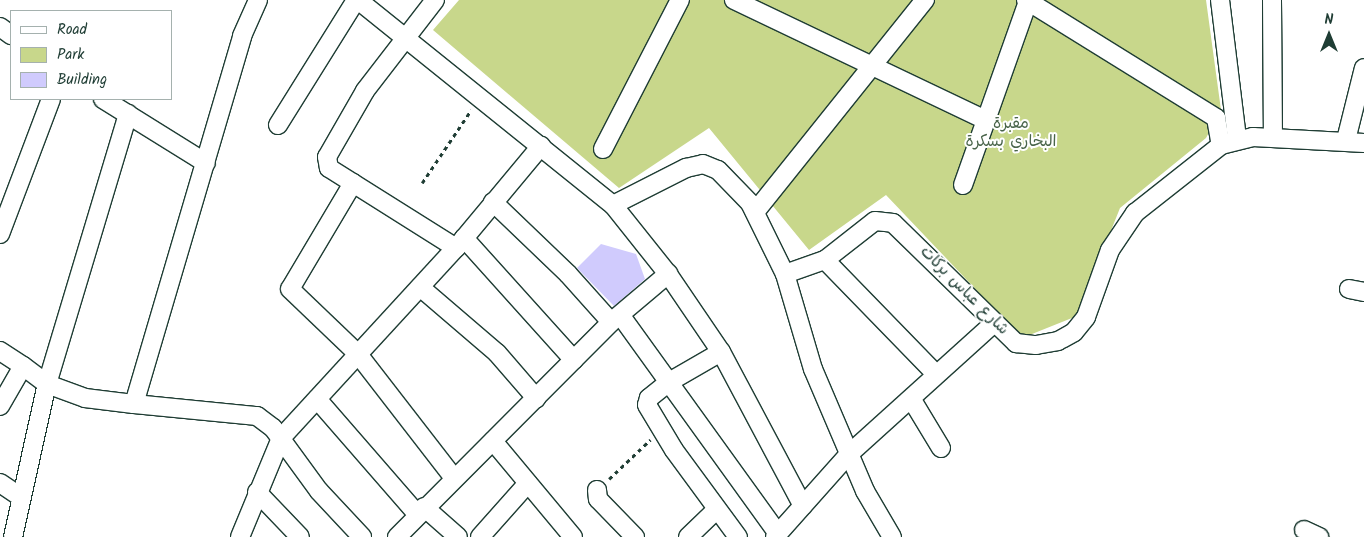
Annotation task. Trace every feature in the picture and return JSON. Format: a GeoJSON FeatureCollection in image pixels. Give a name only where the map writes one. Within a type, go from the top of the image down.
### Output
{"type":"FeatureCollection","features":[{"type":"Feature","properties":{"kind":"street"},"geometry":{"type":"LineString","coordinates":[[134,404],[206,164],[242,36],[258,0]]}},
{"type":"Feature","properties":{"kind":"street"},"geometry":{"type":"LineString","coordinates":[[278,125],[357,0],[480,96],[613,205],[668,274],[721,352],[803,506]]}},
{"type":"Feature","properties":{"kind":"street"},"geometry":{"type":"LineString","coordinates":[[435,0],[404,36],[365,91],[327,158],[329,168],[460,243],[574,360]]}},
{"type":"Feature","properties":{"kind":"street"},"geometry":{"type":"LineString","coordinates":[[603,149],[680,0]]}},
{"type":"Feature","properties":{"kind":"street"},"geometry":{"type":"LineString","coordinates":[[734,0],[986,120]]}},
{"type":"Feature","properties":{"kind":"street"},"geometry":{"type":"LineString","coordinates":[[755,212],[925,0]]}},
{"type":"Feature","properties":{"kind":"street"},"geometry":{"type":"LineString","coordinates":[[963,185],[1027,0],[1216,118],[1229,142]]}},
{"type":"Feature","properties":{"kind":"street"},"geometry":{"type":"LineString","coordinates":[[1220,0],[1229,142]]}},
{"type":"Feature","properties":{"kind":"street"},"geometry":{"type":"LineString","coordinates":[[1272,0],[1273,137]]}},
{"type":"Feature","properties":{"kind":"street"},"geometry":{"type":"LineString","coordinates":[[1346,140],[1364,68]]}},
{"type":"Feature","properties":{"kind":"street"},"geometry":{"type":"LineString","coordinates":[[0,234],[51,100]]}},
{"type":"Feature","properties":{"kind":"street"},"geometry":{"type":"LineString","coordinates":[[105,100],[206,164]]}},
{"type":"Feature","properties":{"kind":"street"},"geometry":{"type":"LineString","coordinates":[[13,537],[20,497],[47,384],[128,114]]}},
{"type":"Feature","properties":{"kind":"street"},"geometry":{"type":"LineString","coordinates":[[1229,142],[1273,137],[1346,140],[1364,143]]}},
{"type":"Feature","properties":{"kind":"street","name":"شارع عباس بركات"},"geometry":{"type":"LineString","coordinates":[[785,274],[824,260],[875,221],[892,223],[1016,343],[1058,342],[1074,332],[1086,317],[1110,250],[1135,213],[1229,142]]}},
{"type":"Feature","properties":{"kind":"street"},"geometry":{"type":"LineString","coordinates":[[240,537],[280,438],[460,243],[540,146]]}},
{"type":"Feature","properties":{"kind":"street"},"geometry":{"type":"LineString","coordinates":[[613,205],[686,168],[703,164],[718,170],[755,212],[785,274],[813,369],[838,421],[848,455],[887,535]]}},
{"type":"Feature","properties":{"kind":"street"},"geometry":{"type":"LineString","coordinates":[[353,183],[290,289],[358,354],[454,478]]}},
{"type":"Feature","properties":{"kind":"street"},"geometry":{"type":"LineString","coordinates":[[493,202],[616,319],[669,382],[776,535],[848,455],[912,400],[936,374],[994,323]]}},
{"type":"Feature","properties":{"kind":"street"},"geometry":{"type":"LineString","coordinates":[[824,260],[936,374]]}},
{"type":"Feature","properties":{"kind":"street"},"geometry":{"type":"LineString","coordinates":[[397,537],[420,511],[616,319],[668,274]]}},
{"type":"Feature","properties":{"kind":"street"},"geometry":{"type":"LineString","coordinates":[[420,287],[497,353],[536,398]]}},
{"type":"Feature","properties":{"kind":"street"},"geometry":{"type":"LineString","coordinates":[[0,351],[47,384],[85,398],[257,416],[280,438],[319,491],[362,537]]}},
{"type":"Feature","properties":{"kind":"street"},"geometry":{"type":"LineString","coordinates":[[721,352],[669,382],[647,401],[662,430],[716,510],[738,537]]}},
{"type":"Feature","properties":{"kind":"street"},"geometry":{"type":"LineString","coordinates":[[0,406],[23,366]]}},
{"type":"Feature","properties":{"kind":"street"},"geometry":{"type":"LineString","coordinates":[[317,399],[420,511],[458,537]]}},
{"type":"Feature","properties":{"kind":"street"},"geometry":{"type":"LineString","coordinates":[[912,400],[941,448]]}},
{"type":"Feature","properties":{"kind":"street"},"geometry":{"type":"LineString","coordinates":[[492,441],[570,536]]}},
{"type":"Feature","properties":{"kind":"street"},"geometry":{"type":"LineString","coordinates":[[0,483],[20,497]]}},
{"type":"Feature","properties":{"kind":"street"},"geometry":{"type":"LineString","coordinates":[[480,537],[528,483]]}},
{"type":"Feature","properties":{"kind":"street"},"geometry":{"type":"LineString","coordinates":[[597,490],[598,499],[636,537]]}},
{"type":"Feature","properties":{"kind":"street"},"geometry":{"type":"LineString","coordinates":[[257,492],[300,537]]}},
{"type":"Feature","properties":{"kind":"street"},"geometry":{"type":"LineString","coordinates":[[688,537],[716,510]]}},
{"type":"Feature","properties":{"kind":"path"},"geometry":{"type":"LineString","coordinates":[[422,183],[480,96]]}},
{"type":"Feature","properties":{"kind":"path"},"geometry":{"type":"LineString","coordinates":[[597,490],[662,430]]}},
{"type":"Feature","properties":{"kind":"green space","name":"مقبرة البخاري بسكرة"},"geometry":{"type":"Polygon","coordinates":[[[459,0],[1206,0],[1221,110],[1206,138],[1120,208],[1077,316],[1022,338],[886,195],[809,250],[709,128],[619,188],[433,30],[459,0]]]}},
{"type":"Feature","properties":{"kind":"building"},"geometry":{"type":"Polygon","coordinates":[[[601,244],[636,254],[645,279],[614,306],[577,268],[601,244]]]}}]}
